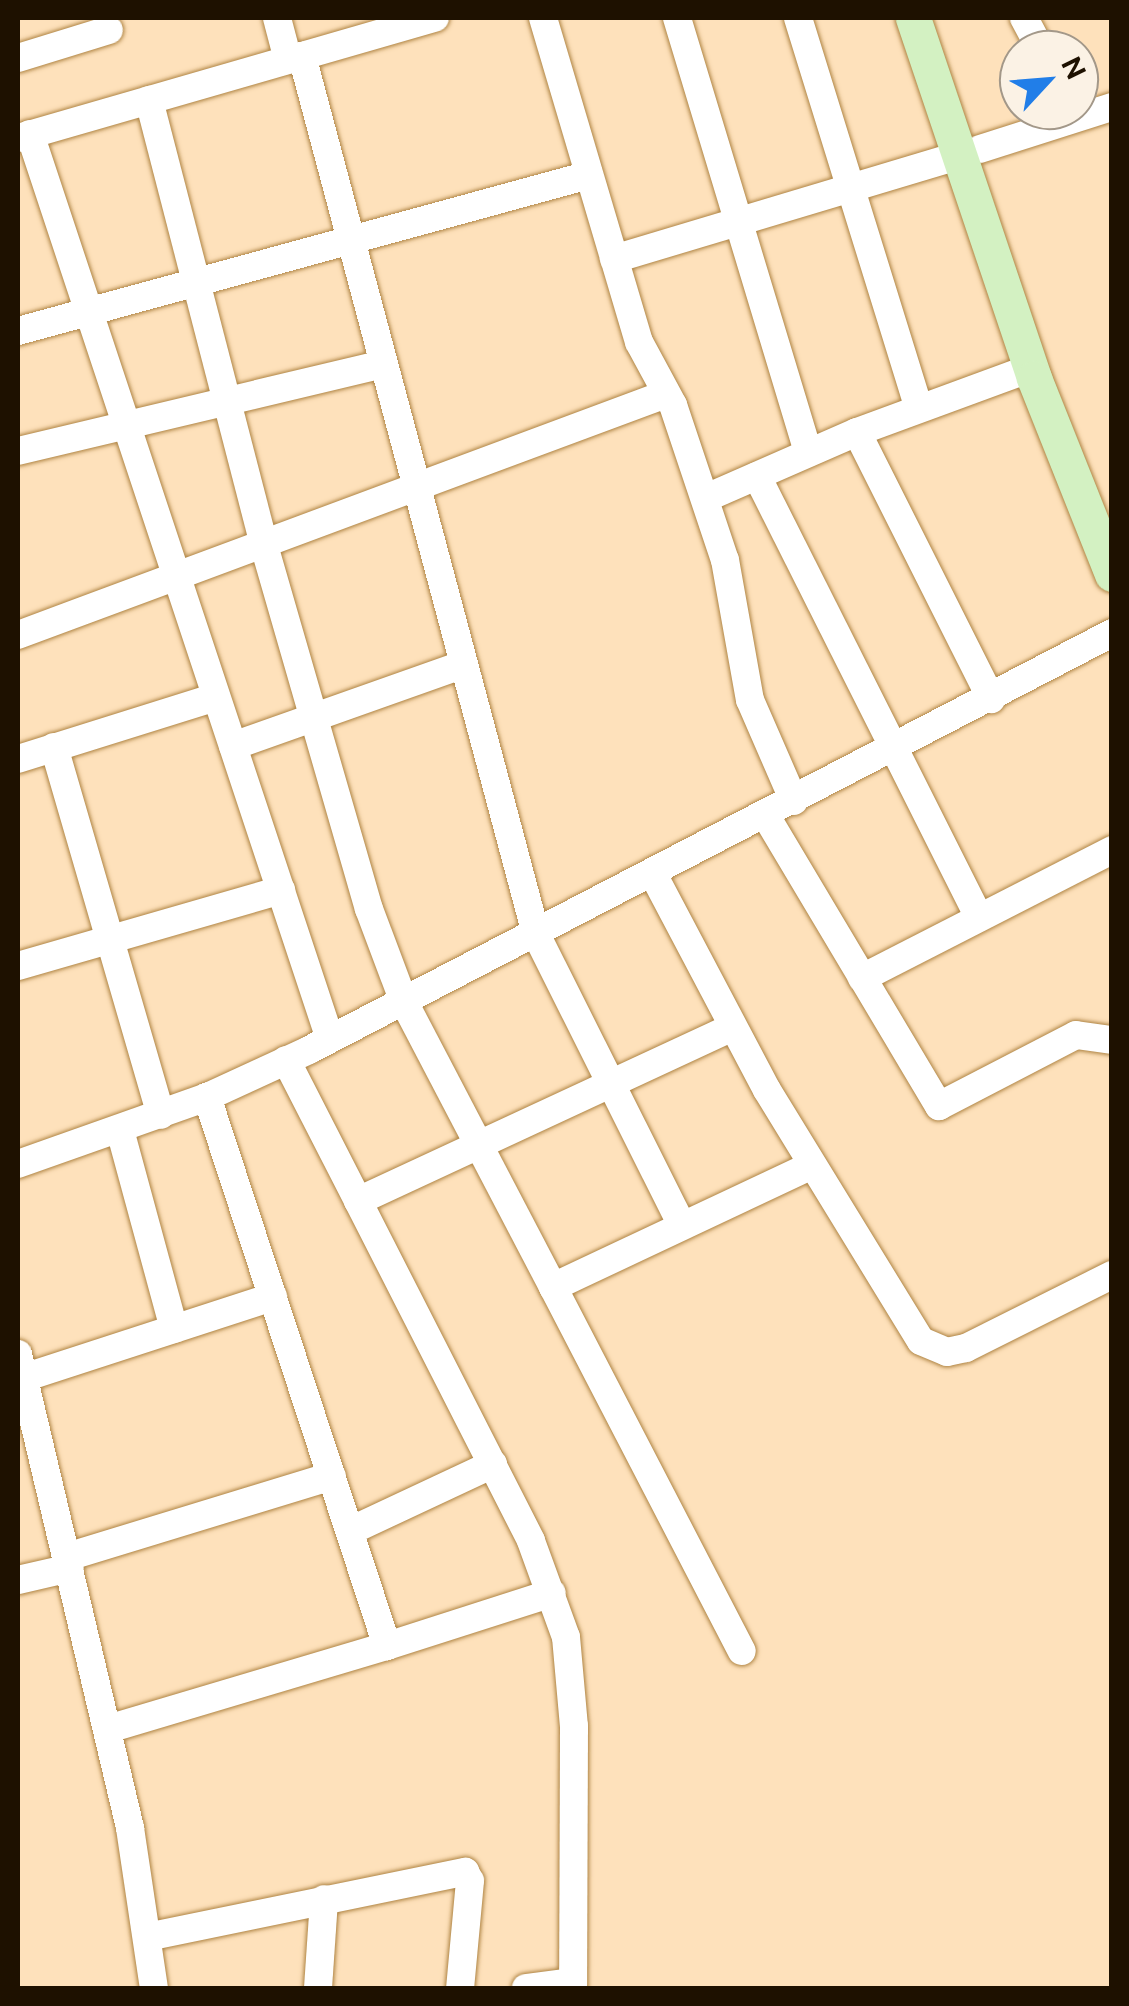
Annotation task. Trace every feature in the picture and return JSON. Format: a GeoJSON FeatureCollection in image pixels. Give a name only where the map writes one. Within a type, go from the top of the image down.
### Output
{"type":"FeatureCollection","features":[{"type":"Feature","properties":{"kind":"main road"},"geometry":{"type":"LineString","coordinates":[[913,18],[970,152],[1112,521]]}},
{"type":"Feature","properties":{"kind":"main road"},"geometry":{"type":"LineString","coordinates":[[936,18],[1031,368],[1112,574]]}},
{"type":"Feature","properties":{"kind":"street"},"geometry":{"type":"LineString","coordinates":[[276,18],[295,58],[349,238],[536,934],[608,1085],[682,1226]]}},
{"type":"Feature","properties":{"kind":"street"},"geometry":{"type":"LineString","coordinates":[[330,1039],[88,313],[24,136],[295,58],[352,29],[432,18]]}},
{"type":"Feature","properties":{"kind":"street"},"geometry":{"type":"LineString","coordinates":[[544,18],[639,342],[666,394],[706,498],[730,580],[750,700],[794,801]]}},
{"type":"Feature","properties":{"kind":"street"},"geometry":{"type":"LineString","coordinates":[[677,18],[808,453]]}},
{"type":"Feature","properties":{"kind":"street"},"geometry":{"type":"LineString","coordinates":[[798,18],[918,408]]}},
{"type":"Feature","properties":{"kind":"street"},"geometry":{"type":"LineString","coordinates":[[18,58],[110,30]]}},
{"type":"Feature","properties":{"kind":"street"},"geometry":{"type":"LineString","coordinates":[[149,100],[263,542],[360,881],[404,1002],[742,1651]]}},
{"type":"Feature","properties":{"kind":"street"},"geometry":{"type":"LineString","coordinates":[[614,259],[850,191],[1030,130]]}},
{"type":"Feature","properties":{"kind":"street"},"geometry":{"type":"LineString","coordinates":[[18,331],[589,175]]}},
{"type":"Feature","properties":{"kind":"street"},"geometry":{"type":"LineString","coordinates":[[18,450],[382,364]]}},
{"type":"Feature","properties":{"kind":"street"},"geometry":{"type":"LineString","coordinates":[[706,498],[857,432],[1031,368]]}},
{"type":"Feature","properties":{"kind":"street"},"geometry":{"type":"LineString","coordinates":[[18,635],[172,574],[666,394]]}},
{"type":"Feature","properties":{"kind":"street"},"geometry":{"type":"LineString","coordinates":[[857,432],[991,699]]}},
{"type":"Feature","properties":{"kind":"street"},"geometry":{"type":"LineString","coordinates":[[757,476],[898,748],[978,915]]}},
{"type":"Feature","properties":{"kind":"street"},"geometry":{"type":"LineString","coordinates":[[18,1164],[207,1097],[330,1039],[1112,634]]}},
{"type":"Feature","properties":{"kind":"street"},"geometry":{"type":"LineString","coordinates":[[234,746],[462,665]]}},
{"type":"Feature","properties":{"kind":"street"},"geometry":{"type":"LineString","coordinates":[[20,751],[54,747],[216,697]]}},
{"type":"Feature","properties":{"kind":"street"},"geometry":{"type":"LineString","coordinates":[[54,747],[161,1115]]}},
{"type":"Feature","properties":{"kind":"street"},"geometry":{"type":"LineString","coordinates":[[766,816],[942,1108],[1076,1035],[1112,1040]]}},
{"type":"Feature","properties":{"kind":"street"},"geometry":{"type":"LineString","coordinates":[[862,978],[978,915],[1112,850]]}},
{"type":"Feature","properties":{"kind":"street"},"geometry":{"type":"LineString","coordinates":[[653,874],[810,1166],[902,1317],[936,1350],[966,1348],[1112,1276]]}},
{"type":"Feature","properties":{"kind":"street"},"geometry":{"type":"LineString","coordinates":[[18,966],[281,890]]}},
{"type":"Feature","properties":{"kind":"street"},"geometry":{"type":"LineString","coordinates":[[358,1201],[733,1027]]}},
{"type":"Feature","properties":{"kind":"street"},"geometry":{"type":"LineString","coordinates":[[286,1060],[493,1464],[552,1593],[572,1675],[573,1986],[526,1988]]}},
{"type":"Feature","properties":{"kind":"street"},"geometry":{"type":"LineString","coordinates":[[207,1097],[387,1646]]}},
{"type":"Feature","properties":{"kind":"street"},"geometry":{"type":"LineString","coordinates":[[120,1130],[174,1329]]}},
{"type":"Feature","properties":{"kind":"street"},"geometry":{"type":"LineString","coordinates":[[553,1287],[810,1166]]}},
{"type":"Feature","properties":{"kind":"street"},"geometry":{"type":"LineString","coordinates":[[154,1988],[108,1730],[22,1382],[273,1297]]}},
{"type":"Feature","properties":{"kind":"street"},"geometry":{"type":"LineString","coordinates":[[350,1530],[493,1464]]}},
{"type":"Feature","properties":{"kind":"street"},"geometry":{"type":"LineString","coordinates":[[18,1580],[332,1476]]}},
{"type":"Feature","properties":{"kind":"street"},"geometry":{"type":"LineString","coordinates":[[108,1730],[552,1593]]}},
{"type":"Feature","properties":{"kind":"street"},"geometry":{"type":"LineString","coordinates":[[147,1937],[465,1872],[470,1880],[460,1988]]}},
{"type":"Feature","properties":{"kind":"street"},"geometry":{"type":"LineString","coordinates":[[318,1988],[324,1899]]}}]}
